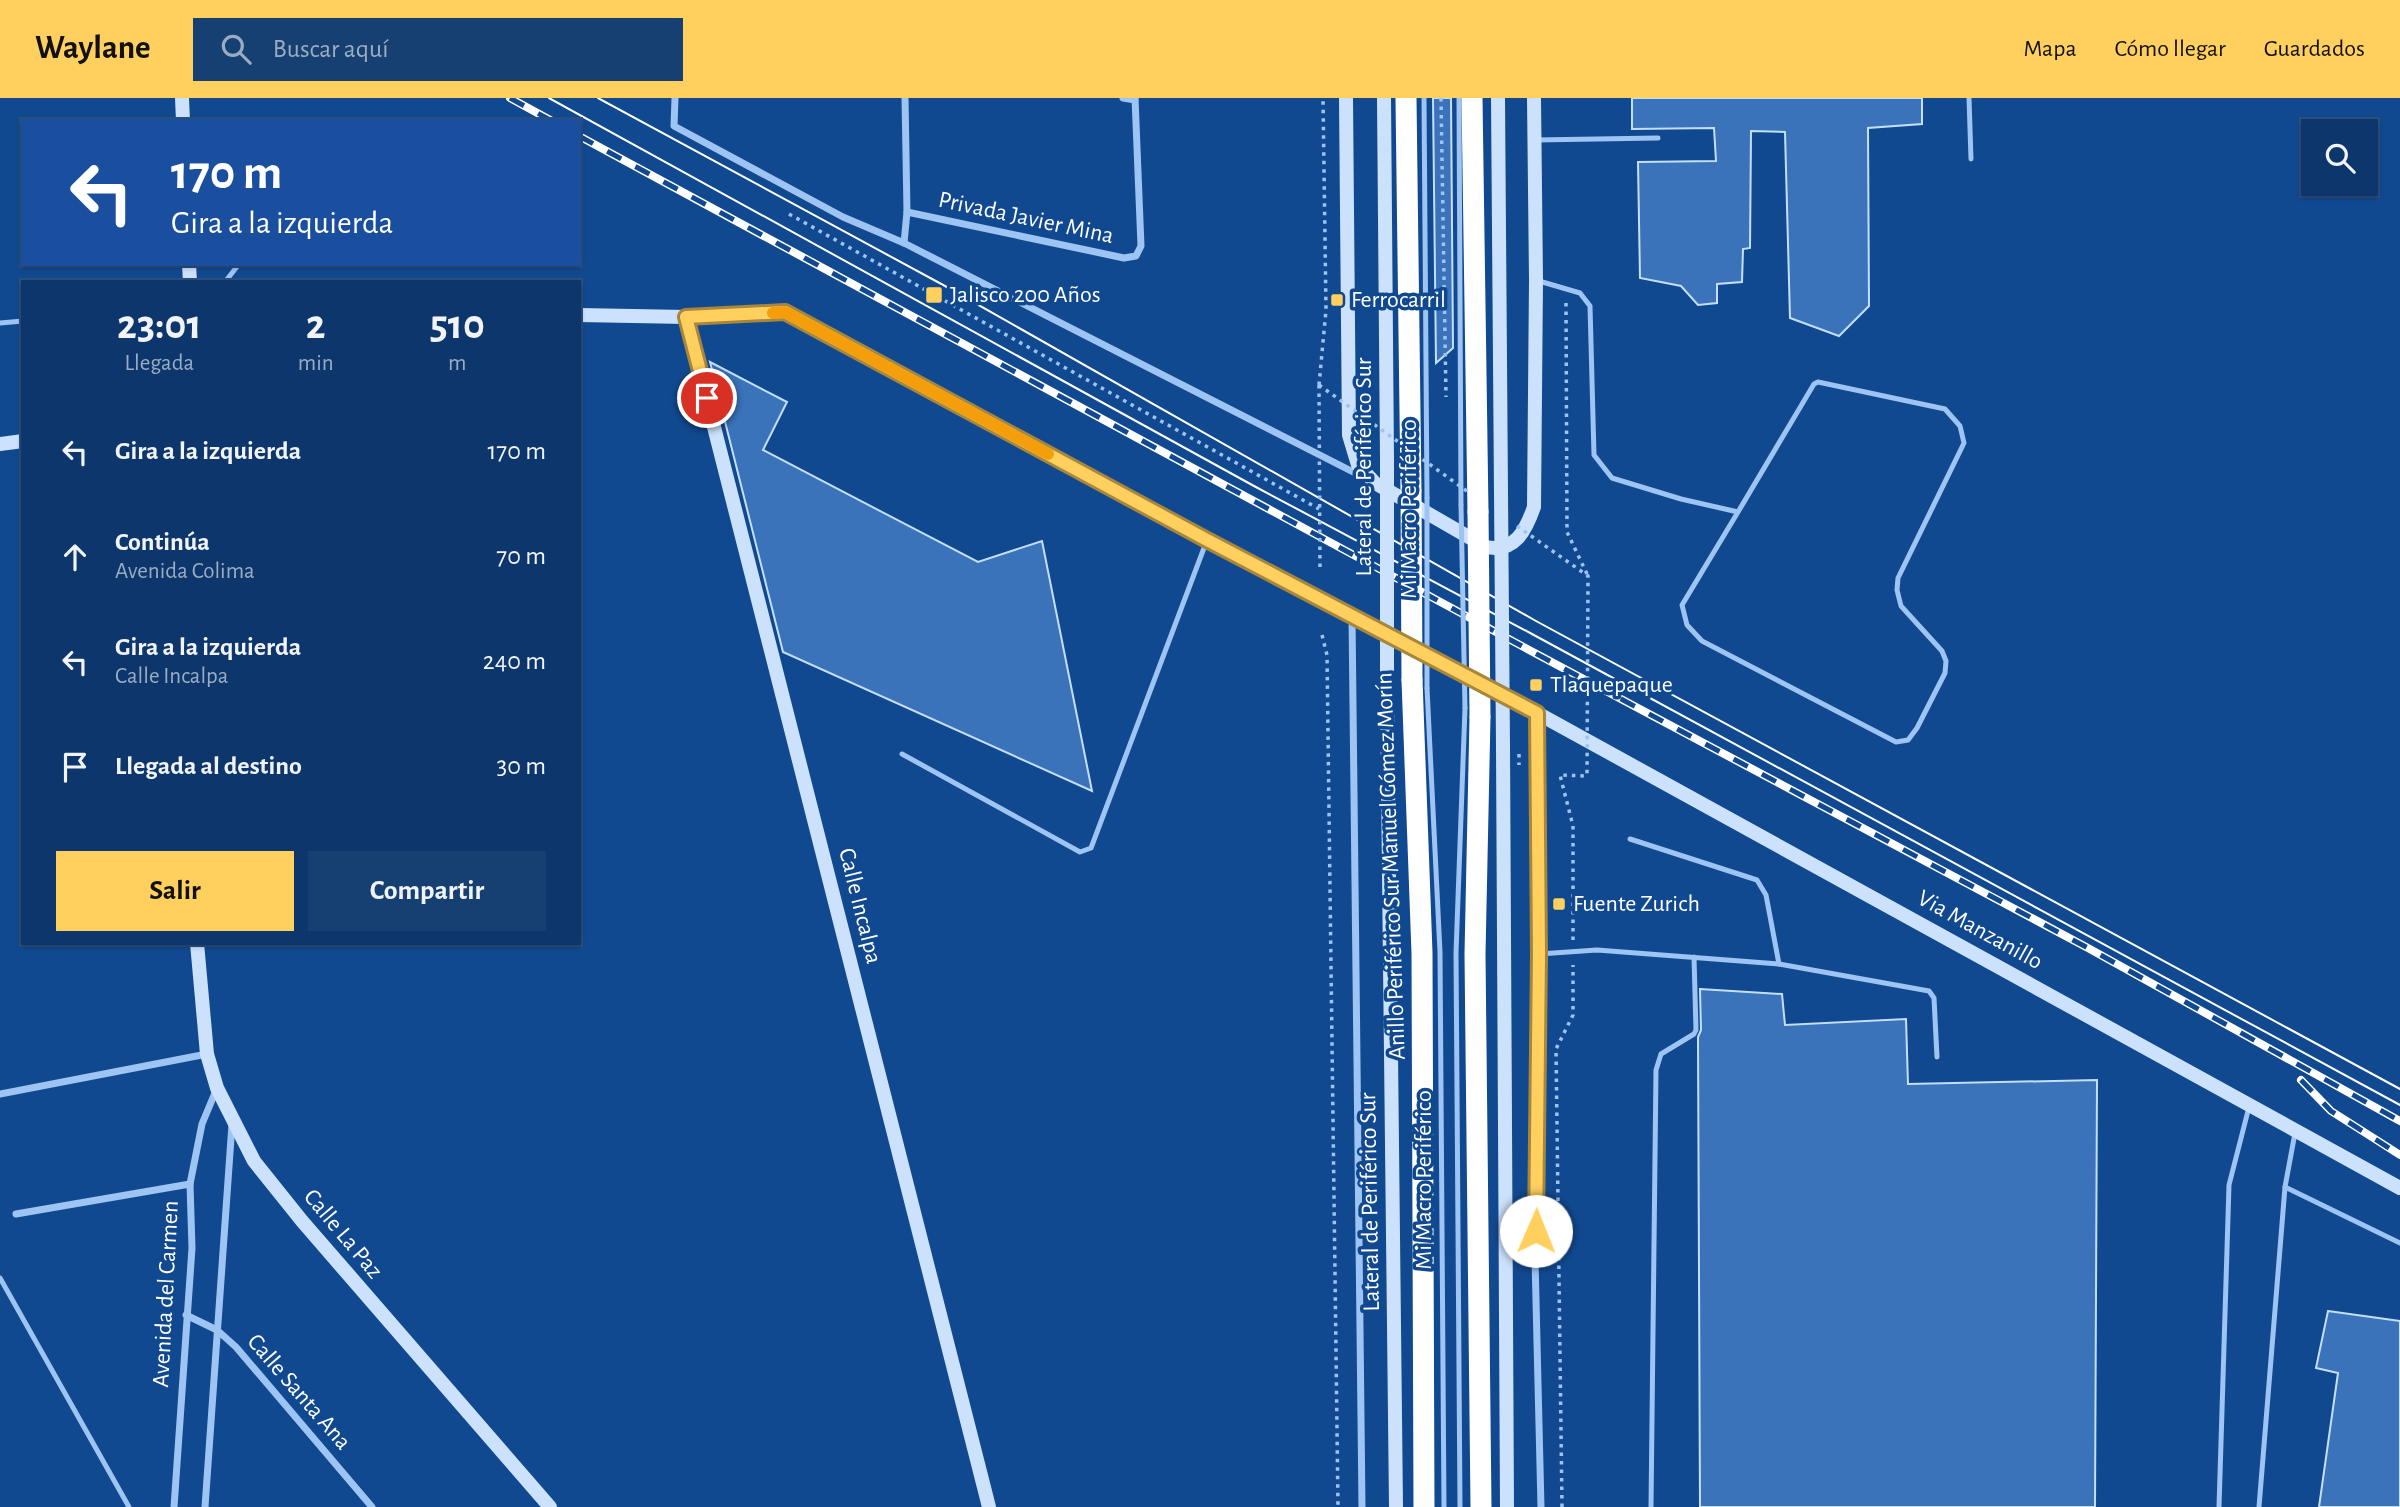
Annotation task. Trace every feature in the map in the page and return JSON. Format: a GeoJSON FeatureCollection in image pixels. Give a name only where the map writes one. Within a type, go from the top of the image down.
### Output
{"type":"FeatureCollection","features":[{"type":"Feature","properties":{"kind":"highway","name":"Anillo Periférico Sur Manuel Gómez Morín"},"geometry":{"type":"LineString","coordinates":[[1406,98],[1419,495],[1424,1507]]}},
{"type":"Feature","properties":{"kind":"highway"},"geometry":{"type":"LineString","coordinates":[[1472,98],[1470,504],[1481,1507]]}},
{"type":"Feature","properties":{"kind":"street"},"geometry":{"type":"LineString","coordinates":[[182,98],[183,119]]}},
{"type":"Feature","properties":{"kind":"street"},"geometry":{"type":"LineString","coordinates":[[675,98],[674,126],[843,217],[904,243],[1376,484],[1486,547],[1497,550],[1513,542],[1525,531],[1534,507],[1534,98]]}},
{"type":"Feature","properties":{"kind":"street"},"geometry":{"type":"LineString","coordinates":[[904,243],[907,212],[905,98]]}},
{"type":"Feature","properties":{"kind":"street"},"geometry":{"type":"LineString","coordinates":[[1122,98],[1135,99]]}},
{"type":"Feature","properties":{"kind":"street"},"geometry":{"type":"LineString","coordinates":[[1346,98],[1349,435],[1358,465],[1376,484]]}},
{"type":"Feature","properties":{"kind":"street","name":"Lateral de Periférico Sur"},"geometry":{"type":"LineString","coordinates":[[1384,98],[1396,1507]]}},
{"type":"Feature","properties":{"kind":"street"},"geometry":{"type":"LineString","coordinates":[[1499,98],[1507,1507]]}},
{"type":"Feature","properties":{"kind":"street","name":"Privada Javier Mina"},"geometry":{"type":"LineString","coordinates":[[907,212],[1124,258],[1136,256],[1141,246],[1135,99]]}},
{"type":"Feature","properties":{"kind":"street","name":"Via Manzanillo"},"geometry":{"type":"LineString","coordinates":[[581,315],[686,317],[785,312],[1207,540],[1537,713],[2400,1188]]}},
{"type":"Feature","properties":{"kind":"street","name":"Calle Incalpa"},"geometry":{"type":"LineString","coordinates":[[686,317],[989,1507]]}},
{"type":"Feature","properties":{"kind":"street"},"geometry":{"type":"LineString","coordinates":[[0,444],[21,441]]}},
{"type":"Feature","properties":{"kind":"street"},"geometry":{"type":"LineString","coordinates":[[1352,615],[1362,1507]]}},
{"type":"Feature","properties":{"kind":"street"},"geometry":{"type":"LineString","coordinates":[[1537,713],[1539,954],[1535,1259],[1541,1507]]}},
{"type":"Feature","properties":{"kind":"street","name":"Calle La Paz"},"geometry":{"type":"LineString","coordinates":[[197,945],[206,1054],[217,1088],[254,1161],[302,1221],[550,1507]]}},
{"type":"Feature","properties":{"kind":"street"},"geometry":{"type":"LineString","coordinates":[[0,1094],[206,1054]]}},
{"type":"Feature","properties":{"kind":"street","name":"Avenida del Carmen"},"geometry":{"type":"LineString","coordinates":[[174,1507],[192,1248],[190,1184],[202,1124],[217,1088]]}},
{"type":"Feature","properties":{"kind":"street"},"geometry":{"type":"LineString","coordinates":[[205,1507],[232,1121]]}},
{"type":"Feature","properties":{"kind":"street"},"geometry":{"type":"LineString","coordinates":[[16,1214],[190,1184]]}},
{"type":"Feature","properties":{"kind":"street","name":"Calle Santa Ana"},"geometry":{"type":"LineString","coordinates":[[186,1315],[217,1330],[236,1347],[372,1507]]}},
{"type":"Feature","properties":{"kind":"lane","name":"Mi Macro Periférico"},"geometry":{"type":"LineString","coordinates":[[1419,495],[1424,98]]}},
{"type":"Feature","properties":{"kind":"lane"},"geometry":{"type":"LineString","coordinates":[[1459,98],[1470,504]]}},
{"type":"Feature","properties":{"kind":"lane"},"geometry":{"type":"LineString","coordinates":[[1969,98],[1971,159]]}},
{"type":"Feature","properties":{"kind":"lane"},"geometry":{"type":"LineString","coordinates":[[1535,140],[1658,138]]}},
{"type":"Feature","properties":{"kind":"lane"},"geometry":{"type":"LineString","coordinates":[[227,280],[237,266]]}},
{"type":"Feature","properties":{"kind":"lane"},"geometry":{"type":"LineString","coordinates":[[1536,280],[1580,293],[1590,306],[1594,455],[1612,478],[1681,499],[1738,512]]}},
{"type":"Feature","properties":{"kind":"lane"},"geometry":{"type":"LineString","coordinates":[[0,323],[21,321]]}},
{"type":"Feature","properties":{"kind":"lane"},"geometry":{"type":"LineString","coordinates":[[1818,382],[1945,409],[1960,426],[1964,443],[1898,578],[1897,590],[1901,606],[1942,651],[1946,661],[1945,673],[1908,740],[1896,743],[1702,641],[1687,625],[1682,604],[1738,512],[1814,384],[1818,382]]}},
{"type":"Feature","properties":{"kind":"lane"},"geometry":{"type":"LineString","coordinates":[[902,754],[1080,852],[1091,848],[1207,540]]}},
{"type":"Feature","properties":{"kind":"lane","name":"Mi Macro Periférico"},"geometry":{"type":"LineString","coordinates":[[1420,684],[1440,952],[1444,1507]]}},
{"type":"Feature","properties":{"kind":"lane","name":"Mi Macro Periférico"},"geometry":{"type":"LineString","coordinates":[[1461,1507],[1456,953],[1472,712]]}},
{"type":"Feature","properties":{"kind":"lane"},"geometry":{"type":"LineString","coordinates":[[1630,839],[1757,880],[1766,895],[1779,964]]}},
{"type":"Feature","properties":{"kind":"lane"},"geometry":{"type":"LineString","coordinates":[[1539,954],[1597,950],[1779,964],[1929,991],[1934,998],[1937,1057]]}},
{"type":"Feature","properties":{"kind":"lane"},"geometry":{"type":"LineString","coordinates":[[1651,1507],[1656,1070],[1661,1054],[1694,1034],[1696,1030],[1694,957]]}},
{"type":"Feature","properties":{"kind":"lane"},"geometry":{"type":"LineString","coordinates":[[2219,1507],[2229,1185],[2250,1104]]}},
{"type":"Feature","properties":{"kind":"lane"},"geometry":{"type":"LineString","coordinates":[[2259,1507],[2286,1187],[2295,1130]]}},
{"type":"Feature","properties":{"kind":"lane"},"geometry":{"type":"LineString","coordinates":[[2286,1187],[2400,1243]]}},
{"type":"Feature","properties":{"kind":"lane"},"geometry":{"type":"LineString","coordinates":[[0,1278],[129,1507]]}},
{"type":"Feature","properties":{"kind":"path"},"geometry":{"type":"LineString","coordinates":[[1321,572],[1319,385],[1325,310],[1323,98]]}},
{"type":"Feature","properties":{"kind":"path"},"geometry":{"type":"LineString","coordinates":[[1441,98],[1446,398]]}},
{"type":"Feature","properties":{"kind":"path"},"geometry":{"type":"LineString","coordinates":[[789,214],[1319,509]]}},
{"type":"Feature","properties":{"kind":"path"},"geometry":{"type":"LineString","coordinates":[[1562,1507],[1556,1049],[1573,1015],[1573,826],[1560,775],[1587,776],[1588,576],[1567,532],[1566,288]]}},
{"type":"Feature","properties":{"kind":"path"},"geometry":{"type":"LineString","coordinates":[[1319,385],[1450,480],[1470,504]]}},
{"type":"Feature","properties":{"kind":"path"},"geometry":{"type":"LineString","coordinates":[[1450,466],[1450,480]]}},
{"type":"Feature","properties":{"kind":"path"},"geometry":{"type":"LineString","coordinates":[[1514,524],[1588,576]]}},
{"type":"Feature","properties":{"kind":"path"},"geometry":{"type":"LineString","coordinates":[[1322,635],[1327,655],[1338,1507]]}},
{"type":"Feature","properties":{"kind":"building"},"geometry":{"type":"Polygon","coordinates":[[[1433,98],[1451,98],[1453,348],[1436,363],[1433,98]]]}},
{"type":"Feature","properties":{"kind":"building"},"geometry":{"type":"Polygon","coordinates":[[[1632,98],[1922,98],[1922,124],[1868,128],[1869,306],[1839,336],[1790,318],[1785,132],[1751,131],[1750,248],[1743,249],[1742,282],[1717,284],[1717,303],[1698,305],[1681,286],[1640,278],[1638,162],[1716,161],[1714,128],[1632,129],[1632,98]]]}},
{"type":"Feature","properties":{"kind":"building"},"geometry":{"type":"Polygon","coordinates":[[[710,362],[787,402],[763,450],[978,562],[1042,541],[1092,791],[783,652],[710,362]]]}},
{"type":"Feature","properties":{"kind":"building"},"geometry":{"type":"Polygon","coordinates":[[[1700,989],[1782,994],[1785,1025],[1906,1019],[1908,1084],[2097,1080],[2095,1507],[1700,1507],[1700,989]]]}},
{"type":"Feature","properties":{"kind":"building"},"geometry":{"type":"Polygon","coordinates":[[[2328,1311],[2400,1321],[2400,1507],[2319,1507],[2338,1373],[2316,1368],[2328,1311]]]}},
{"type":"Feature","properties":{"kind":"tram line"},"geometry":{"type":"LineString","coordinates":[[549,98],[1254,486],[2400,1105]]}},
{"type":"Feature","properties":{"kind":"tram line"},"geometry":{"type":"LineString","coordinates":[[598,98],[945,286],[1536,621],[2400,1089]]}},
{"type":"Feature","properties":{"kind":"railway"},"geometry":{"type":"LineString","coordinates":[[510,98],[548,119]]}},
{"type":"Feature","properties":{"kind":"railway"},"geometry":{"type":"LineString","coordinates":[[581,137],[1531,651],[2088,948],[2400,1121]]}},
{"type":"Feature","properties":{"kind":"railway"},"geometry":{"type":"LineString","coordinates":[[2301,1080],[2331,1111],[2400,1155]]}},
{"type":"Feature","properties":{"kind":"slow traffic"},"geometry":{"type":"LineString","coordinates":[[773,313],[785,312],[1048,454]]}},
{"type":"Feature","properties":{"kind":"place","name":"Jalisco 200 Años"},"geometry":{"type":"Point","coordinates":[934,295]}},
{"type":"Feature","properties":{"kind":"place","name":"Ferrocarril"},"geometry":{"type":"Point","coordinates":[1337,300]}},
{"type":"Feature","properties":{"kind":"place","name":"Tlaquepaque"},"geometry":{"type":"Point","coordinates":[1536,685]}},
{"type":"Feature","properties":{"kind":"place","name":"Fuente Zurich"},"geometry":{"type":"Point","coordinates":[1559,904]}},
{"type":"Feature","properties":{"kind":"route"},"geometry":{"type":"LineString","coordinates":[[707,398],[686,317],[785,312],[1207,540],[1537,713],[1539,954],[1536,1231]]}}]}
